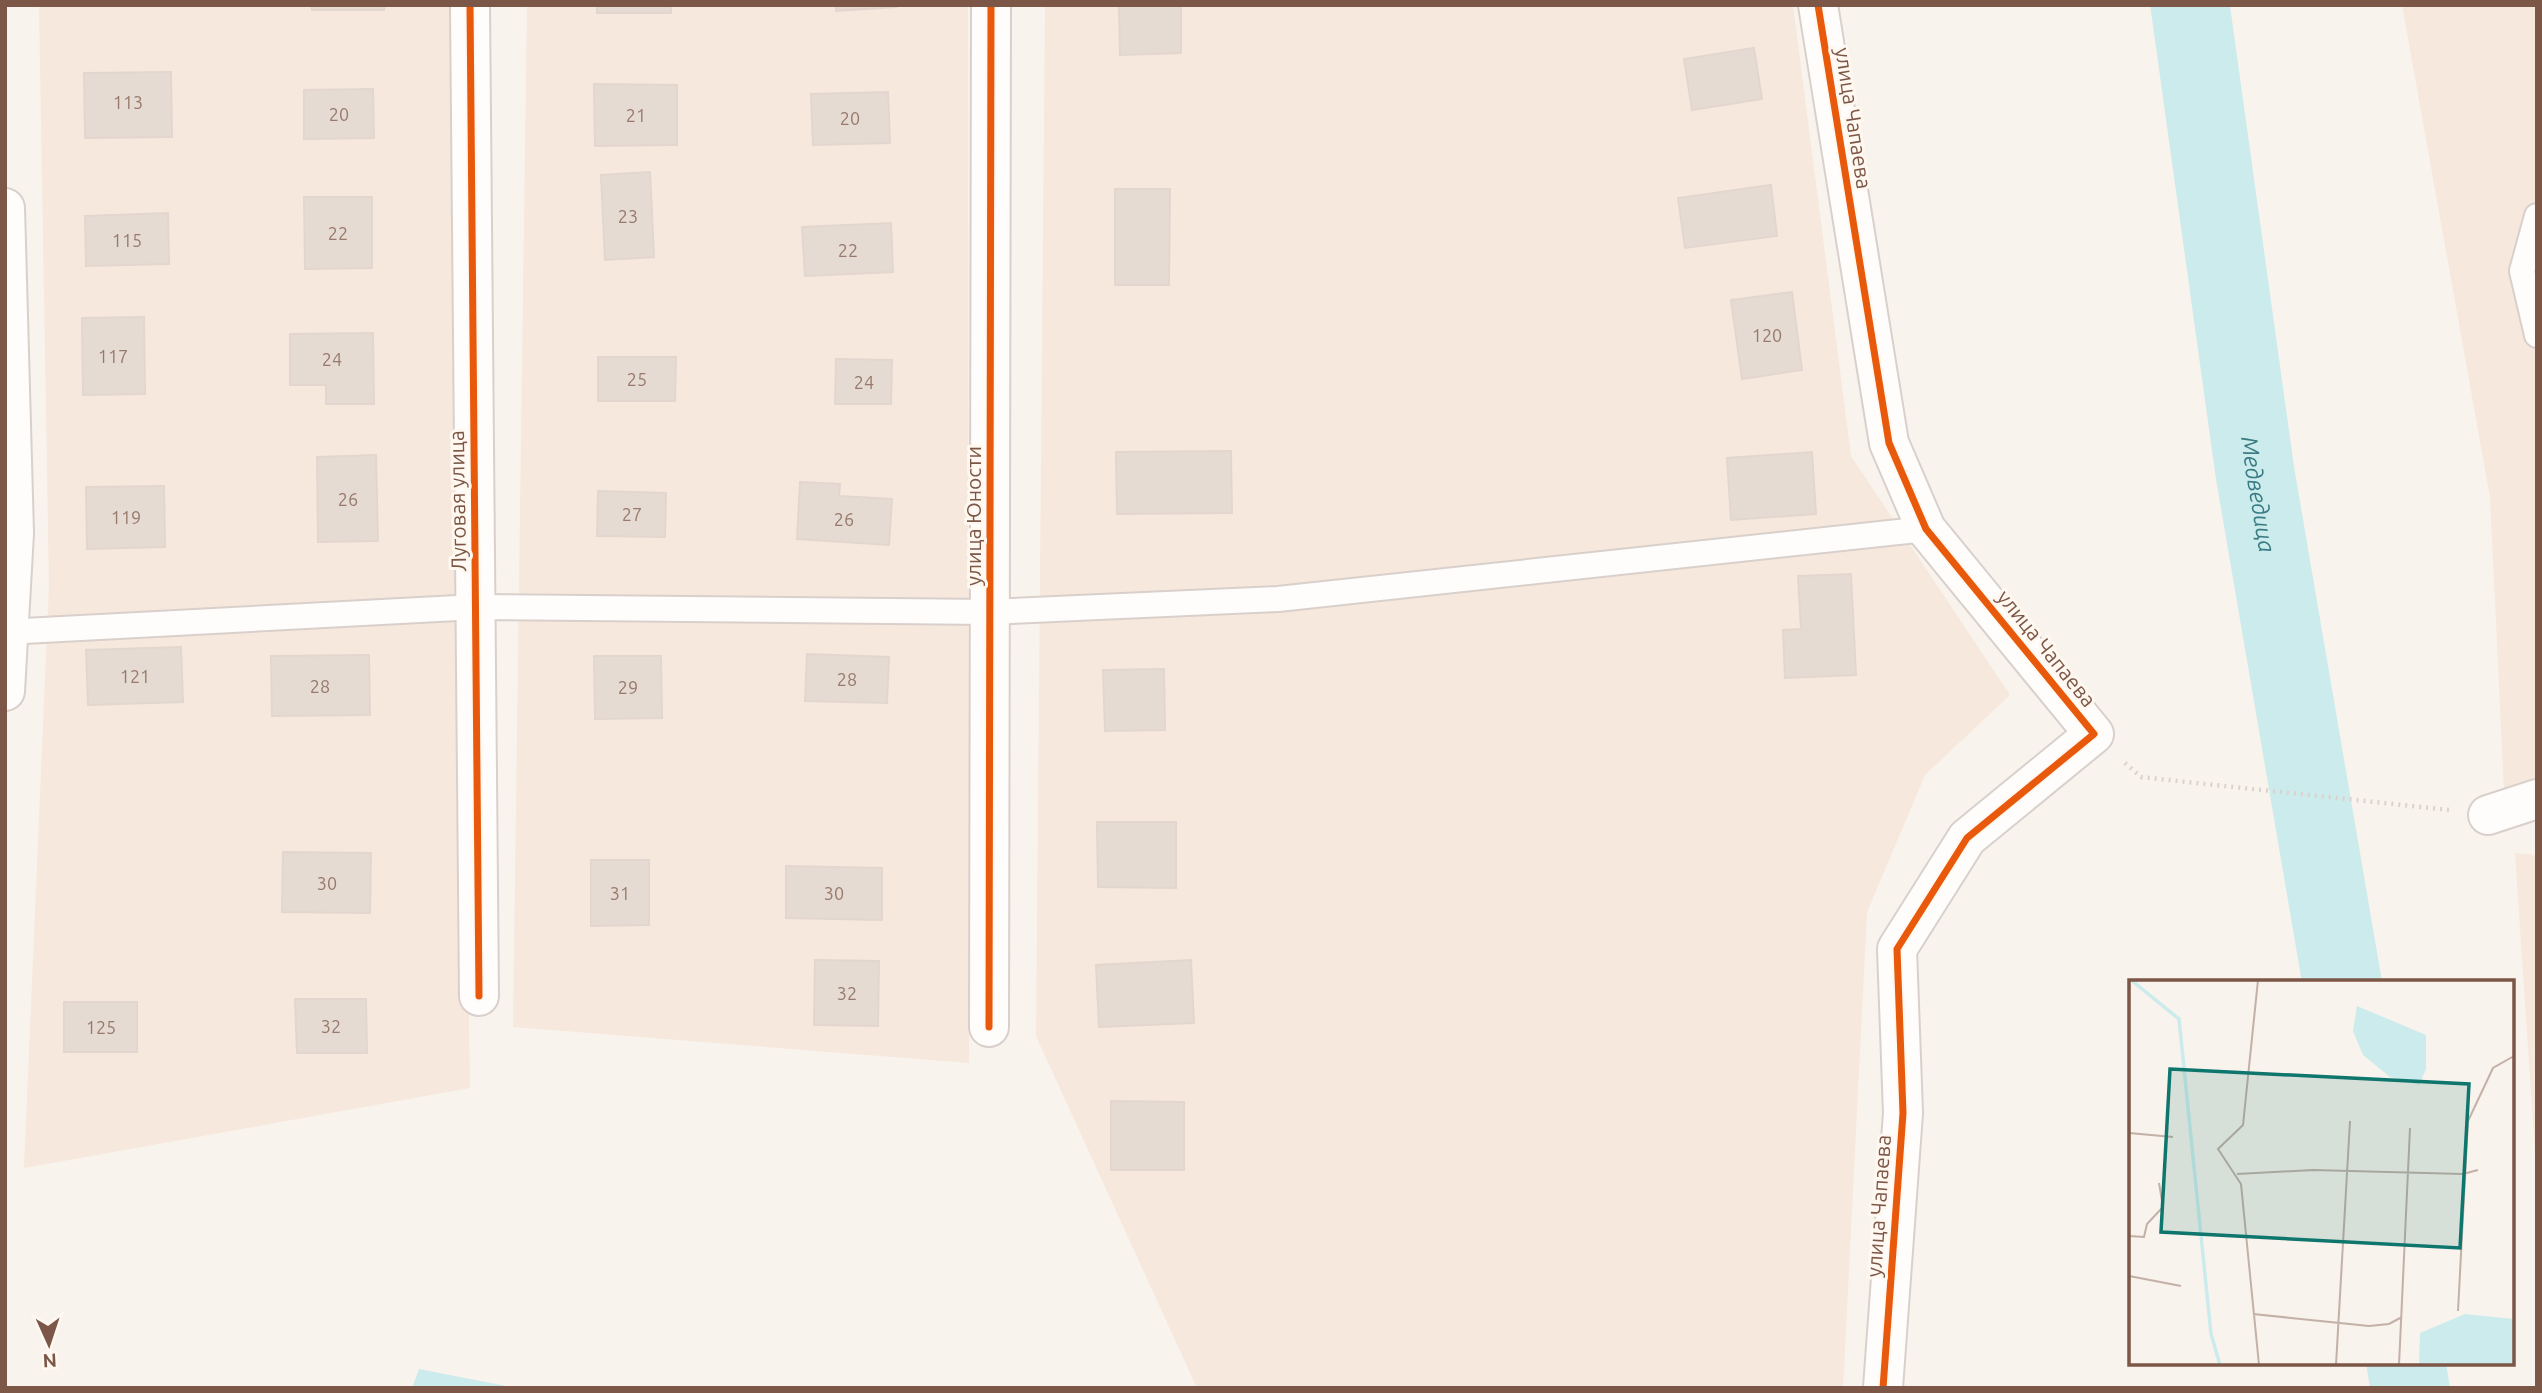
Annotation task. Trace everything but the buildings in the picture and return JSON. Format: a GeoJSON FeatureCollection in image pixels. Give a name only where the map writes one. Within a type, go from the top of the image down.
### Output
{"type":"FeatureCollection","features":[{"type":"Feature","properties":{"kind":"street","name":"Луговая улица"},"geometry":{"type":"LineString","coordinates":[[470,5],[479,996]]}},
{"type":"Feature","properties":{"kind":"street","name":"улица Юности"},"geometry":{"type":"LineString","coordinates":[[989,1027],[991,5]]}},
{"type":"Feature","properties":{"kind":"street","name":"улица Чапаева"},"geometry":{"type":"LineString","coordinates":[[1818,5],[1889,443],[1926,529],[2094,734],[1967,838],[1897,949],[1903,1113],[1882,1388]]}},
{"type":"Feature","properties":{"kind":"street"},"geometry":{"type":"LineString","coordinates":[[5,208],[14,533],[5,691]]}},
{"type":"Feature","properties":{"kind":"street"},"geometry":{"type":"LineString","coordinates":[[2488,814],[2537,799]]}},
{"type":"Feature","properties":{"kind":"lane"},"geometry":{"type":"LineString","coordinates":[[2537,216],[2522,271],[2537,335]]}},
{"type":"Feature","properties":{"kind":"lane"},"geometry":{"type":"LineString","coordinates":[[7,631],[476,607],[990,612],[1278,598],[1926,529]]}},
{"type":"Feature","properties":{"kind":"path"},"geometry":{"type":"LineString","coordinates":[[2141,777],[2488,814]]}},
{"type":"Feature","properties":{"kind":"shaded area"},"geometry":{"type":"Polygon","coordinates":[[[39,5],[452,5],[470,1088],[24,1168],[49,586],[39,5]]]}},
{"type":"Feature","properties":{"kind":"shaded area"},"geometry":{"type":"Polygon","coordinates":[[[527,5],[968,5],[969,1063],[513,1027],[527,5]]]}},
{"type":"Feature","properties":{"kind":"shaded area"},"geometry":{"type":"Polygon","coordinates":[[[1045,5],[1793,5],[1851,456],[2010,695],[1925,775],[1867,912],[1843,1388],[1197,1388],[1036,1036],[1045,5]]]}},
{"type":"Feature","properties":{"kind":"shaded area"},"geometry":{"type":"Polygon","coordinates":[[[2402,5],[2537,5],[2537,793],[2504,790],[2490,497],[2402,5]]]}},
{"type":"Feature","properties":{"kind":"shaded area"},"geometry":{"type":"Polygon","coordinates":[[[2515,853],[2537,855],[2537,1183],[2515,853]]]}},
{"type":"Feature","properties":{"kind":"water"},"geometry":{"type":"Polygon","coordinates":[[[419,1369],[517,1388],[412,1388],[419,1369]]]}},
{"type":"Feature","properties":{"kind":"waterway","name":"Медведица"},"geometry":{"type":"LineString","coordinates":[[2190,5],[2255,473],[2342,980]]}},
{"type":"Feature","properties":{"kind":"waterway","name":"Медведица"},"geometry":{"type":"LineString","coordinates":[[2406,1365],[2410,1388]]}},
{"type":"Feature","properties":{"kind":"cycle path"},"geometry":{"type":"LineString","coordinates":[[470,5],[479,996]]}},
{"type":"Feature","properties":{"kind":"cycle path"},"geometry":{"type":"LineString","coordinates":[[989,1027],[991,5]]}},
{"type":"Feature","properties":{"kind":"cycle path"},"geometry":{"type":"LineString","coordinates":[[1818,5],[1889,443],[1926,529],[2094,734],[1967,838],[1897,949],[1903,1113],[1883,1388]]}}]}
